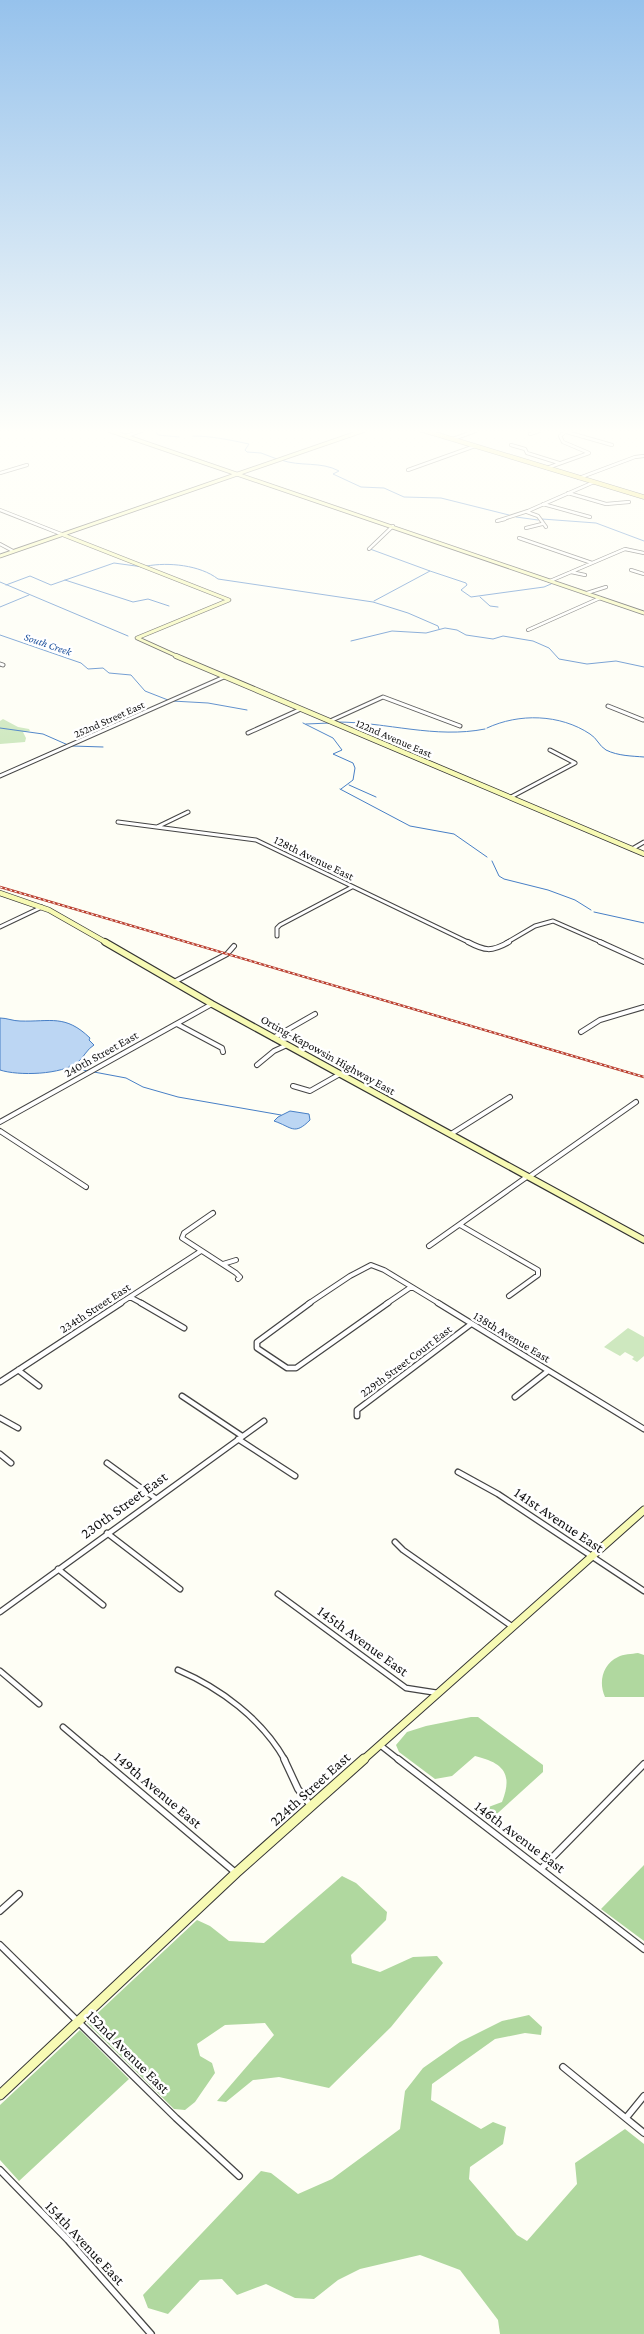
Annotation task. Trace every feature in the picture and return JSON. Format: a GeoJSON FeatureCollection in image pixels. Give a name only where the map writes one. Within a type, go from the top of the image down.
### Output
{"type":"FeatureCollection","features":[{"type":"Feature","properties":{"kind":"street"},"geometry":{"type":"LineString","coordinates":[[0,556],[50,538]]}},
{"type":"Feature","properties":{"kind":"street","name":"122nd Avenue East"},"geometry":{"type":"LineString","coordinates":[[71,538],[228,600],[137,638],[644,854]]}},
{"type":"Feature","properties":{"kind":"street"},"geometry":{"type":"LineString","coordinates":[[369,549],[381,538]]}},
{"type":"Feature","properties":{"kind":"street"},"geometry":{"type":"LineString","coordinates":[[427,538],[644,613]]}},
{"type":"Feature","properties":{"kind":"street"},"geometry":{"type":"LineString","coordinates":[[519,538],[592,563]]}},
{"type":"Feature","properties":{"kind":"street"},"geometry":{"type":"LineString","coordinates":[[0,544],[13,551]]}},
{"type":"Feature","properties":{"kind":"street"},"geometry":{"type":"LineString","coordinates":[[550,581],[627,548],[643,552]]}},
{"type":"Feature","properties":{"kind":"street"},"geometry":{"type":"LineString","coordinates":[[631,570],[644,574]]}},
{"type":"Feature","properties":{"kind":"street"},"geometry":{"type":"LineString","coordinates":[[638,572],[644,570]]}},
{"type":"Feature","properties":{"kind":"street"},"geometry":{"type":"LineString","coordinates":[[571,572],[585,576]]}},
{"type":"Feature","properties":{"kind":"street"},"geometry":{"type":"LineString","coordinates":[[587,593],[606,587]]}},
{"type":"Feature","properties":{"kind":"street"},"geometry":{"type":"LineString","coordinates":[[528,630],[600,598]]}},
{"type":"Feature","properties":{"kind":"street","name":"252nd Street East"},"geometry":{"type":"LineString","coordinates":[[0,776],[224,676]]}},
{"type":"Feature","properties":{"kind":"street"},"geometry":{"type":"LineString","coordinates":[[330,721],[382,698],[390,698],[460,726]]}},
{"type":"Feature","properties":{"kind":"street"},"geometry":{"type":"LineString","coordinates":[[608,706],[643,720]]}},
{"type":"Feature","properties":{"kind":"street"},"geometry":{"type":"LineString","coordinates":[[248,733],[300,709]]}},
{"type":"Feature","properties":{"kind":"street"},"geometry":{"type":"LineString","coordinates":[[638,717],[644,714]]}},
{"type":"Feature","properties":{"kind":"street"},"geometry":{"type":"LineString","coordinates":[[511,797],[573,764],[574,761],[550,750]]}},
{"type":"Feature","properties":{"kind":"street"},"geometry":{"type":"LineString","coordinates":[[158,827],[188,812]]}},
{"type":"Feature","properties":{"kind":"street","name":"128th Avenue East"},"geometry":{"type":"LineString","coordinates":[[118,822],[256,840],[473,945],[490,950]]}},
{"type":"Feature","properties":{"kind":"street"},"geometry":{"type":"LineString","coordinates":[[632,849],[644,842]]}},
{"type":"Feature","properties":{"kind":"street"},"geometry":{"type":"LineString","coordinates":[[276,936],[277,928],[280,925],[352,887]]}},
{"type":"Feature","properties":{"kind":"street","name":"Orting-Kapowsin Highway East"},"geometry":{"type":"LineString","coordinates":[[0,893],[42,907],[273,1038],[644,1240]]}},
{"type":"Feature","properties":{"kind":"street"},"geometry":{"type":"LineString","coordinates":[[0,928],[42,907]]}},
{"type":"Feature","properties":{"kind":"street"},"geometry":{"type":"LineString","coordinates":[[490,950],[543,922],[551,921],[644,962]]}},
{"type":"Feature","properties":{"kind":"street"},"geometry":{"type":"LineString","coordinates":[[174,982],[227,954],[234,946]]}},
{"type":"Feature","properties":{"kind":"street","name":"240th Street East"},"geometry":{"type":"LineString","coordinates":[[0,1122],[212,1004]]}},
{"type":"Feature","properties":{"kind":"street"},"geometry":{"type":"LineString","coordinates":[[581,1032],[600,1020],[644,1007]]}},
{"type":"Feature","properties":{"kind":"street"},"geometry":{"type":"LineString","coordinates":[[273,1038],[315,1014]]}},
{"type":"Feature","properties":{"kind":"street"},"geometry":{"type":"LineString","coordinates":[[177,1024],[222,1048],[223,1052]]}},
{"type":"Feature","properties":{"kind":"street"},"geometry":{"type":"LineString","coordinates":[[257,1065],[274,1051],[287,1045]]}},
{"type":"Feature","properties":{"kind":"street"},"geometry":{"type":"LineString","coordinates":[[293,1086],[305,1092],[310,1091],[340,1074]]}},
{"type":"Feature","properties":{"kind":"street"},"geometry":{"type":"LineString","coordinates":[[451,1134],[510,1097]]}},
{"type":"Feature","properties":{"kind":"street"},"geometry":{"type":"LineString","coordinates":[[429,1246],[636,1102]]}},
{"type":"Feature","properties":{"kind":"street"},"geometry":{"type":"LineString","coordinates":[[0,1131],[86,1187]]}},
{"type":"Feature","properties":{"kind":"street"},"geometry":{"type":"LineString","coordinates":[[213,1213],[182,1236],[201,1251],[236,1273],[239,1276],[238,1279]]}},
{"type":"Feature","properties":{"kind":"street"},"geometry":{"type":"LineString","coordinates":[[460,1224],[539,1271],[538,1275],[509,1296]]}},
{"type":"Feature","properties":{"kind":"street","name":"234th Street East"},"geometry":{"type":"LineString","coordinates":[[0,1382],[201,1251]]}},
{"type":"Feature","properties":{"kind":"street"},"geometry":{"type":"LineString","coordinates":[[223,1264],[236,1260]]}},
{"type":"Feature","properties":{"kind":"street","name":"138th Avenue East"},"geometry":{"type":"LineString","coordinates":[[411,1287],[294,1369],[287,1368],[258,1350],[256,1346],[262,1338],[369,1265],[378,1267],[411,1287],[472,1324],[548,1371],[644,1429]]}},
{"type":"Feature","properties":{"kind":"street"},"geometry":{"type":"LineString","coordinates":[[130,1297],[184,1328]]}},
{"type":"Feature","properties":{"kind":"street","name":"229th Street Court East"},"geometry":{"type":"LineString","coordinates":[[357,1416],[357,1410],[472,1324]]}},
{"type":"Feature","properties":{"kind":"street"},"geometry":{"type":"LineString","coordinates":[[18,1370],[39,1386]]}},
{"type":"Feature","properties":{"kind":"street"},"geometry":{"type":"LineString","coordinates":[[515,1397],[548,1371]]}},
{"type":"Feature","properties":{"kind":"street"},"geometry":{"type":"LineString","coordinates":[[182,1396],[295,1476]]}},
{"type":"Feature","properties":{"kind":"street"},"geometry":{"type":"LineString","coordinates":[[0,1418],[18,1428]]}},
{"type":"Feature","properties":{"kind":"street","name":"230th Street East"},"geometry":{"type":"LineString","coordinates":[[0,1612],[155,1498],[264,1421]]}},
{"type":"Feature","properties":{"kind":"street"},"geometry":{"type":"LineString","coordinates":[[0,1454],[11,1464]]}},
{"type":"Feature","properties":{"kind":"street"},"geometry":{"type":"LineString","coordinates":[[107,1463],[155,1498]]}},
{"type":"Feature","properties":{"kind":"street","name":"141st Avenue East"},"geometry":{"type":"LineString","coordinates":[[458,1472],[498,1494],[644,1591]]}},
{"type":"Feature","properties":{"kind":"street","name":"224th Street East"},"geometry":{"type":"LineString","coordinates":[[0,2095],[236,1873],[644,1510]]}},
{"type":"Feature","properties":{"kind":"street"},"geometry":{"type":"LineString","coordinates":[[108,1533],[180,1589]]}},
{"type":"Feature","properties":{"kind":"street"},"geometry":{"type":"LineString","coordinates":[[395,1542],[403,1550],[512,1627]]}},
{"type":"Feature","properties":{"kind":"street"},"geometry":{"type":"LineString","coordinates":[[58,1569],[103,1605]]}},
{"type":"Feature","properties":{"kind":"street","name":"145th Avenue East"},"geometry":{"type":"LineString","coordinates":[[278,1594],[406,1688],[438,1693]]}},
{"type":"Feature","properties":{"kind":"street"},"geometry":{"type":"LineString","coordinates":[[178,1670],[203,1681],[262,1729],[287,1764],[297,1791],[311,1806]]}},
{"type":"Feature","properties":{"kind":"street"},"geometry":{"type":"LineString","coordinates":[[0,1671],[39,1704]]}},
{"type":"Feature","properties":{"kind":"street","name":"149th Avenue East"},"geometry":{"type":"LineString","coordinates":[[63,1727],[236,1873]]}},
{"type":"Feature","properties":{"kind":"street","name":"146th Avenue East"},"geometry":{"type":"LineString","coordinates":[[380,1745],[644,1949]]}},
{"type":"Feature","properties":{"kind":"street"},"geometry":{"type":"LineString","coordinates":[[541,1869],[644,1764]]}},
{"type":"Feature","properties":{"kind":"street"},"geometry":{"type":"LineString","coordinates":[[0,1911],[19,1894]]}},
{"type":"Feature","properties":{"kind":"street","name":"152nd Avenue East"},"geometry":{"type":"LineString","coordinates":[[0,1945],[176,2118],[239,2176]]}},
{"type":"Feature","properties":{"kind":"street"},"geometry":{"type":"LineString","coordinates":[[563,2067],[644,2133]]}},
{"type":"Feature","properties":{"kind":"street"},"geometry":{"type":"LineString","coordinates":[[626,2118],[644,2096]]}},
{"type":"Feature","properties":{"kind":"street","name":"154th Avenue East"},"geometry":{"type":"LineString","coordinates":[[0,2170],[68,2240],[151,2334]]}},
{"type":"Feature","properties":{"kind":"green space"},"geometry":{"type":"Polygon","coordinates":[[[3,719],[18,727],[29,729],[30,731],[23,732],[26,738],[25,742],[0,744],[0,721],[3,719]]]}},
{"type":"Feature","properties":{"kind":"green space"},"geometry":{"type":"Polygon","coordinates":[[[628,1328],[644,1337],[644,1356],[637,1362],[632,1359],[634,1357],[625,1352],[620,1356],[604,1347],[628,1328]]]}},
{"type":"Feature","properties":{"kind":"green space"},"geometry":{"type":"Polygon","coordinates":[[[638,1653],[644,1655],[644,1697],[605,1697],[602,1680],[605,1669],[613,1660],[620,1656],[638,1653]]]}},
{"type":"Feature","properties":{"kind":"green space"},"geometry":{"type":"Polygon","coordinates":[[[478,1717],[543,1765],[543,1772],[489,1821],[475,1812],[502,1802],[506,1777],[499,1766],[475,1756],[452,1776],[435,1779],[399,1752],[396,1745],[407,1732],[426,1726],[478,1717]]]}},
{"type":"Feature","properties":{"kind":"green space"},"geometry":{"type":"Polygon","coordinates":[[[644,1865],[644,1941],[601,1909],[644,1865]]]}},
{"type":"Feature","properties":{"kind":"green space"},"geometry":{"type":"Polygon","coordinates":[[[342,1876],[356,1883],[387,1912],[386,1920],[351,1955],[352,1963],[380,1972],[413,1957],[437,1956],[443,1963],[391,2027],[329,2088],[279,2077],[253,2080],[226,2102],[217,2101],[274,2035],[265,2023],[225,2025],[197,2044],[200,2056],[212,2063],[215,2073],[195,2102],[185,2110],[174,2109],[87,2023],[197,1920],[210,1926],[229,1941],[264,1943],[342,1876]]]}},
{"type":"Feature","properties":{"kind":"green space"},"geometry":{"type":"Polygon","coordinates":[[[529,2015],[542,2027],[541,2035],[525,2033],[495,2039],[432,2084],[431,2100],[481,2129],[493,2122],[506,2127],[503,2144],[470,2167],[469,2179],[517,2235],[527,2241],[577,2184],[575,2163],[625,2129],[644,2144],[644,2334],[500,2334],[498,2320],[460,2270],[420,2255],[360,2269],[338,2280],[314,2299],[295,2298],[266,2284],[237,2295],[222,2279],[200,2280],[168,2314],[148,2308],[143,2295],[261,2171],[271,2173],[298,2194],[332,2179],[400,2129],[405,2091],[423,2068],[460,2042],[502,2021],[529,2015]]]}},
{"type":"Feature","properties":{"kind":"green space"},"geometry":{"type":"Polygon","coordinates":[[[80,2030],[129,2079],[19,2181],[0,2160],[0,2105],[80,2030]]]}},
{"type":"Feature","properties":{"kind":"water"},"geometry":{"type":"Polygon","coordinates":[[[0,1018],[17,1021],[49,1020],[65,1022],[81,1030],[90,1038],[89,1040],[94,1045],[78,1062],[62,1070],[28,1074],[0,1070],[0,1018]]]}},
{"type":"Feature","properties":{"kind":"water"},"geometry":{"type":"Polygon","coordinates":[[[290,1111],[309,1114],[310,1120],[305,1125],[296,1129],[274,1121],[290,1111]]]}},
{"type":"Feature","properties":{"kind":"waterway"},"geometry":{"type":"LineString","coordinates":[[636,538],[644,541]]}},
{"type":"Feature","properties":{"kind":"waterway"},"geometry":{"type":"LineString","coordinates":[[370,549],[430,571]]}},
{"type":"Feature","properties":{"kind":"waterway"},"geometry":{"type":"LineString","coordinates":[[65,580],[114,563],[143,567]]}},
{"type":"Feature","properties":{"kind":"waterway"},"geometry":{"type":"LineString","coordinates":[[147,566],[164,564],[184,566],[202,570],[218,579],[373,602],[408,613],[438,626],[439,629]]}},
{"type":"Feature","properties":{"kind":"waterway"},"geometry":{"type":"LineString","coordinates":[[374,601],[430,571]]}},
{"type":"Feature","properties":{"kind":"waterway"},"geometry":{"type":"LineString","coordinates":[[430,571],[466,583],[467,585],[461,590],[471,597],[544,587],[551,584]]}},
{"type":"Feature","properties":{"kind":"waterway"},"geometry":{"type":"LineString","coordinates":[[7,585],[30,576],[51,585],[65,580]]}},
{"type":"Feature","properties":{"kind":"waterway"},"geometry":{"type":"LineString","coordinates":[[65,580],[133,602],[148,599],[169,606]]}},
{"type":"Feature","properties":{"kind":"waterway"},"geometry":{"type":"LineString","coordinates":[[0,582],[7,585]]}},
{"type":"Feature","properties":{"kind":"waterway"},"geometry":{"type":"LineString","coordinates":[[7,585],[128,636]]}},
{"type":"Feature","properties":{"kind":"waterway"},"geometry":{"type":"LineString","coordinates":[[0,607],[29,595]]}},
{"type":"Feature","properties":{"kind":"waterway"},"geometry":{"type":"LineString","coordinates":[[480,597],[490,606],[498,607]]}},
{"type":"Feature","properties":{"kind":"waterway"},"geometry":{"type":"LineString","coordinates":[[351,641],[392,631],[426,633],[445,628],[457,630],[466,635],[493,639],[503,636],[533,641],[549,648],[559,659],[587,664],[616,661],[644,667]]}},
{"type":"Feature","properties":{"kind":"waterway","name":"South Creek"},"geometry":{"type":"LineString","coordinates":[[0,635],[81,663],[88,669],[103,668],[109,673],[131,675],[145,691],[168,700]]}},
{"type":"Feature","properties":{"kind":"waterway","name":"South Creek"},"geometry":{"type":"LineString","coordinates":[[172,701],[208,703],[247,710]]}},
{"type":"Feature","properties":{"kind":"waterway"},"geometry":{"type":"LineString","coordinates":[[487,728],[499,723],[526,718],[553,719],[578,727],[611,752],[644,757]]}},
{"type":"Feature","properties":{"kind":"waterway"},"geometry":{"type":"LineString","coordinates":[[337,722],[448,732],[485,729]]}},
{"type":"Feature","properties":{"kind":"waterway","name":"South Creek"},"geometry":{"type":"LineString","coordinates":[[303,723],[333,738],[342,750],[333,754],[353,763],[355,768],[353,780],[341,789]]}},
{"type":"Feature","properties":{"kind":"waterway"},"geometry":{"type":"LineString","coordinates":[[306,724],[330,723]]}},
{"type":"Feature","properties":{"kind":"waterway"},"geometry":{"type":"LineString","coordinates":[[0,728],[43,734],[68,745]]}},
{"type":"Feature","properties":{"kind":"waterway"},"geometry":{"type":"LineString","coordinates":[[72,746],[103,747]]}},
{"type":"Feature","properties":{"kind":"waterway"},"geometry":{"type":"LineString","coordinates":[[349,785],[376,797]]}},
{"type":"Feature","properties":{"kind":"waterway"},"geometry":{"type":"LineString","coordinates":[[340,789],[410,826],[454,834],[487,857]]}},
{"type":"Feature","properties":{"kind":"waterway"},"geometry":{"type":"LineString","coordinates":[[492,861],[499,876],[504,879],[548,890],[575,900],[591,910]]}},
{"type":"Feature","properties":{"kind":"waterway"},"geometry":{"type":"LineString","coordinates":[[594,912],[644,923]]}},
{"type":"Feature","properties":{"kind":"waterway"},"geometry":{"type":"LineString","coordinates":[[70,1066],[87,1071]]}},
{"type":"Feature","properties":{"kind":"waterway"},"geometry":{"type":"LineString","coordinates":[[94,1072],[126,1078],[143,1087],[178,1097],[281,1115]]}},
{"type":"Feature","properties":{"kind":"railway"},"geometry":{"type":"LineString","coordinates":[[0,887],[644,1077]]}}]}
